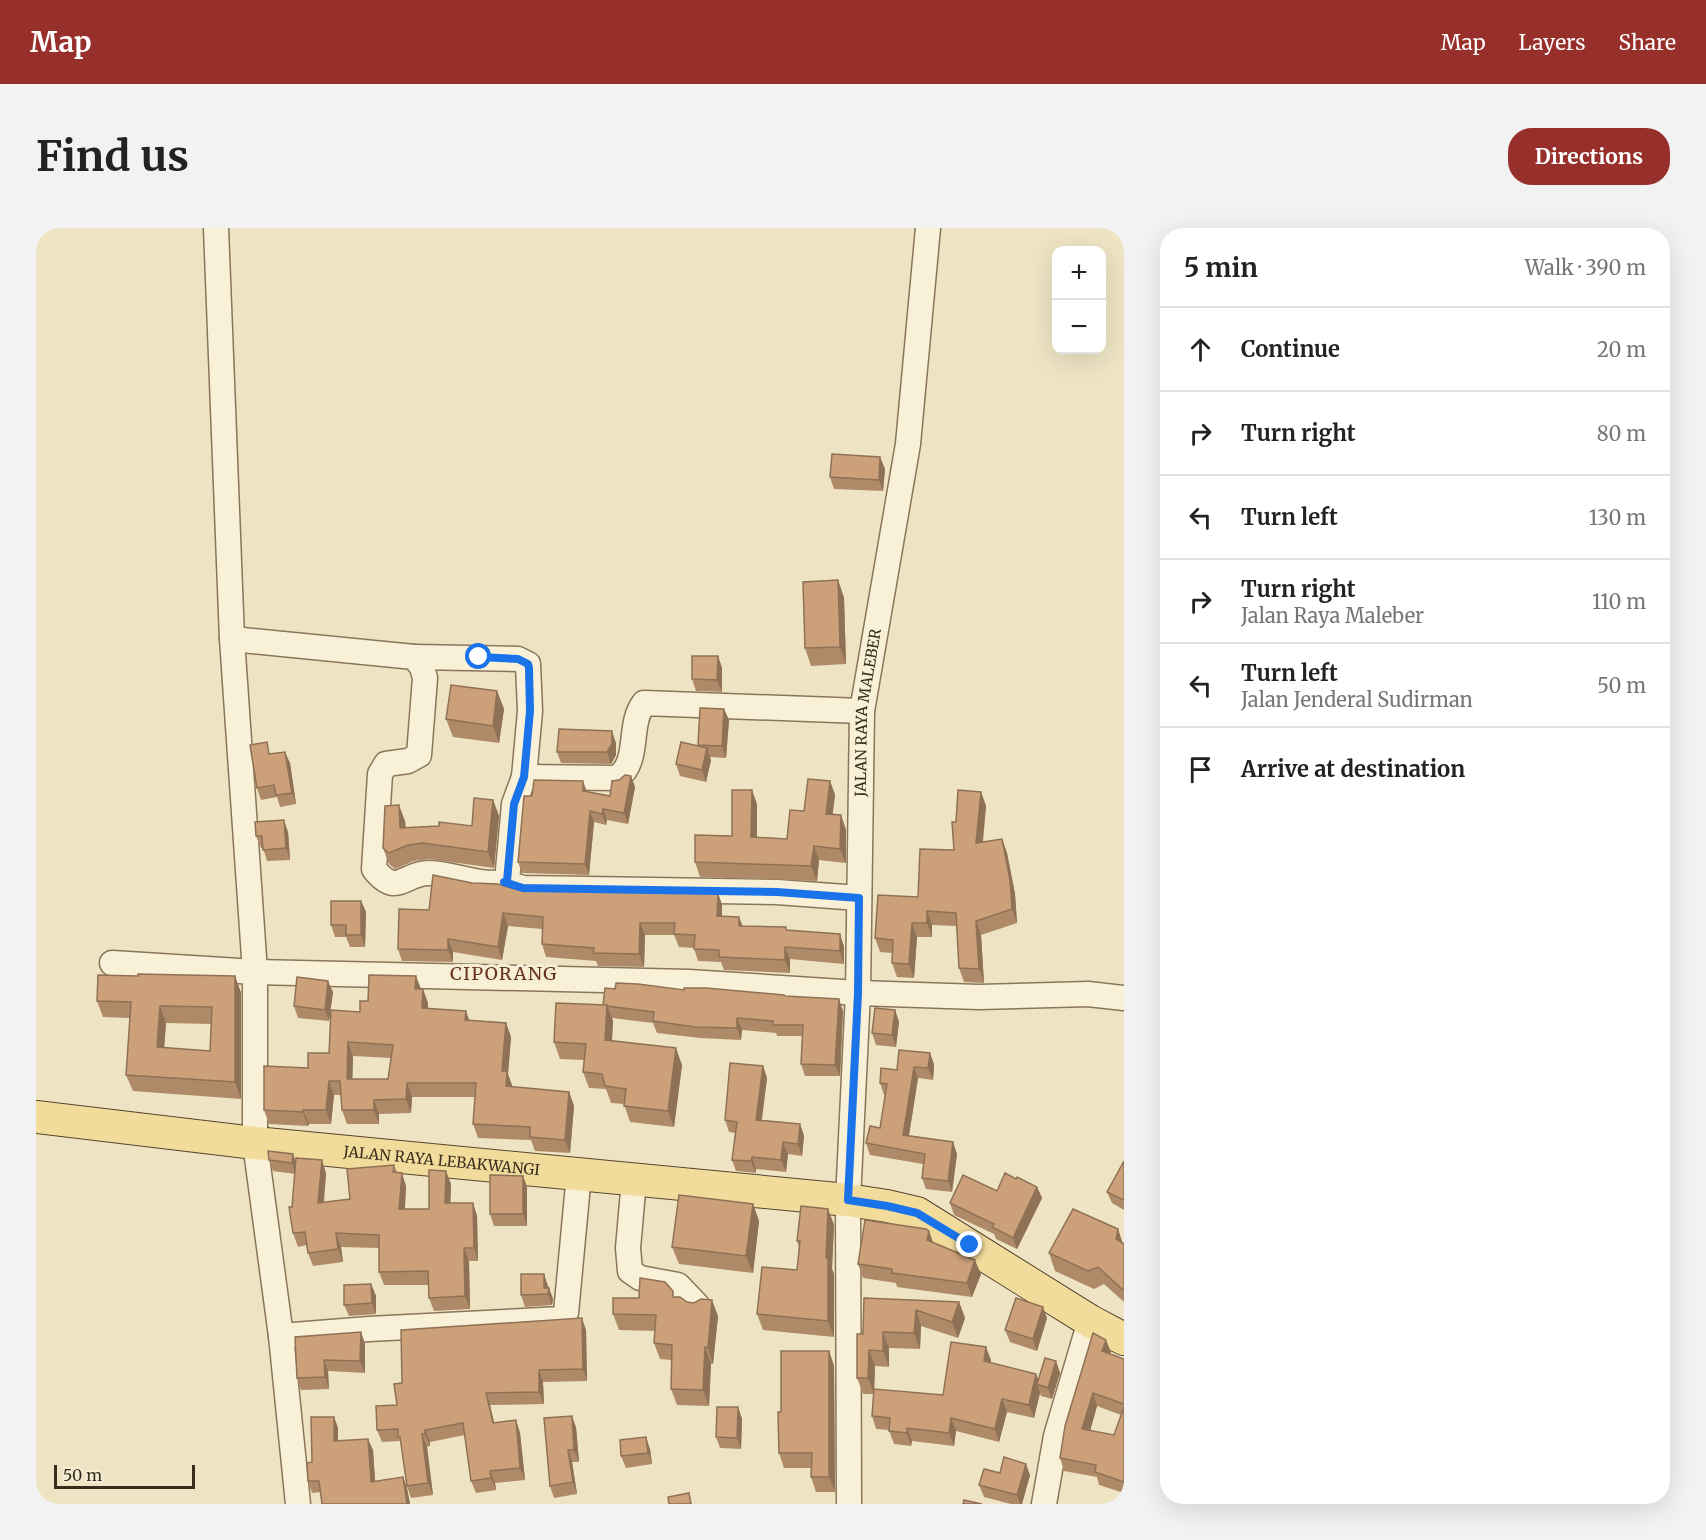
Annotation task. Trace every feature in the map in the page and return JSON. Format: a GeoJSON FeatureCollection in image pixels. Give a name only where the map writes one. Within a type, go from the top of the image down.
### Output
{"type":"FeatureCollection","features":[{"type":"Feature","properties":{"kind":"main road","name":"JALAN RAYA LEBAKWANGI"},"geometry":{"type":"LineString","coordinates":[[36,1117],[255,1143],[848,1200],[887,1206],[917,1213],[1124,1339]]}},
{"type":"Feature","properties":{"kind":"street"},"geometry":{"type":"LineString","coordinates":[[216,228],[232,639],[255,972],[255,1143],[281,1336],[298,1504]]}},
{"type":"Feature","properties":{"kind":"street","name":"JALAN RAYA MALEBER"},"geometry":{"type":"LineString","coordinates":[[849,1504],[848,1200],[858,993],[862,711],[908,444],[928,228]]}},
{"type":"Feature","properties":{"kind":"street"},"geometry":{"type":"LineString","coordinates":[[232,639],[414,657],[518,659],[528,664],[530,711],[524,777],[514,804],[507,881],[504,882]]}},
{"type":"Feature","properties":{"kind":"street"},"geometry":{"type":"LineString","coordinates":[[414,657],[422,667],[425,678],[419,755],[408,761],[386,764],[380,774],[374,869],[386,881],[404,882],[412,875],[429,873],[479,881],[504,882],[523,888],[777,892],[859,898]]}},
{"type":"Feature","properties":{"kind":"street"},"geometry":{"type":"LineString","coordinates":[[524,777],[616,778],[626,772],[630,763],[638,715],[644,703],[862,711]]}},
{"type":"Feature","properties":{"kind":"street"},"geometry":{"type":"LineString","coordinates":[[112,963],[255,972],[689,982],[858,993],[979,997],[1088,994],[1124,998]]}},
{"type":"Feature","properties":{"kind":"street"},"geometry":{"type":"LineString","coordinates":[[281,1336],[561,1319],[566,1313],[579,1174]]}},
{"type":"Feature","properties":{"kind":"street"},"geometry":{"type":"LineString","coordinates":[[634,1180],[628,1248],[630,1271],[640,1278],[678,1285],[697,1305]]}},
{"type":"Feature","properties":{"kind":"street"},"geometry":{"type":"LineString","coordinates":[[1044,1504],[1056,1436],[1090,1320]]}},
{"type":"Feature","properties":{"kind":"building"},"geometry":{"type":"Polygon","coordinates":[[[832,454],[880,457],[879,480],[830,477],[832,454]]]}},
{"type":"Feature","properties":{"kind":"building"},"geometry":{"type":"Polygon","coordinates":[[[838,580],[840,647],[805,648],[803,582],[838,580]]]}},
{"type":"Feature","properties":{"kind":"building"},"geometry":{"type":"Polygon","coordinates":[[[692,656],[718,656],[717,680],[692,679],[692,656]]]}},
{"type":"Feature","properties":{"kind":"building"},"geometry":{"type":"Polygon","coordinates":[[[451,685],[497,691],[493,726],[446,719],[451,685]]]}},
{"type":"Feature","properties":{"kind":"building"},"geometry":{"type":"Polygon","coordinates":[[[700,708],[724,709],[722,746],[698,745],[700,708]]]}},
{"type":"Feature","properties":{"kind":"building"},"geometry":{"type":"Polygon","coordinates":[[[559,729],[612,731],[612,744],[607,752],[557,752],[559,729]]]}},
{"type":"Feature","properties":{"kind":"building"},"geometry":{"type":"Polygon","coordinates":[[[267,742],[269,754],[285,752],[292,793],[276,795],[274,785],[257,788],[250,745],[267,742]]]}},
{"type":"Feature","properties":{"kind":"building"},"geometry":{"type":"Polygon","coordinates":[[[681,742],[707,748],[702,770],[676,764],[681,742]]]}},
{"type":"Feature","properties":{"kind":"building"},"geometry":{"type":"Polygon","coordinates":[[[625,775],[631,776],[624,813],[603,809],[602,814],[590,811],[585,864],[518,862],[524,796],[532,796],[534,780],[583,781],[583,791],[610,796],[612,781],[619,780],[625,775]]]}},
{"type":"Feature","properties":{"kind":"building"},"geometry":{"type":"Polygon","coordinates":[[[808,779],[830,781],[826,814],[841,815],[840,849],[814,846],[811,866],[695,862],[695,835],[732,836],[732,790],[752,790],[751,837],[787,839],[790,810],[804,811],[808,779]]]}},
{"type":"Feature","properties":{"kind":"building"},"geometry":{"type":"Polygon","coordinates":[[[958,790],[981,792],[976,843],[1002,839],[1010,880],[1012,909],[976,921],[979,969],[959,968],[956,913],[927,911],[927,923],[912,923],[909,964],[892,963],[893,940],[875,938],[878,895],[918,897],[920,849],[954,850],[952,822],[956,822],[958,790]]]}},
{"type":"Feature","properties":{"kind":"building"},"geometry":{"type":"Polygon","coordinates":[[[474,798],[493,800],[488,852],[423,843],[408,845],[389,853],[383,848],[385,806],[399,805],[400,828],[439,826],[439,822],[472,826],[474,798]]]}},
{"type":"Feature","properties":{"kind":"building"},"geometry":{"type":"Polygon","coordinates":[[[284,820],[286,848],[263,850],[262,836],[256,836],[255,822],[284,820]]]}},
{"type":"Feature","properties":{"kind":"building"},"geometry":{"type":"Polygon","coordinates":[[[433,875],[472,883],[498,884],[518,890],[718,893],[717,916],[739,917],[739,926],[786,927],[786,930],[840,934],[840,951],[785,947],[785,960],[719,957],[719,950],[694,949],[695,935],[674,934],[675,923],[640,923],[639,954],[593,953],[594,948],[542,944],[543,917],[503,913],[498,947],[448,939],[448,950],[398,949],[399,909],[429,910],[433,875]]]}},
{"type":"Feature","properties":{"kind":"building"},"geometry":{"type":"Polygon","coordinates":[[[331,901],[361,901],[361,935],[346,935],[346,925],[331,925],[331,901]]]}},
{"type":"Feature","properties":{"kind":"building"},"geometry":{"type":"Polygon","coordinates":[[[138,974],[235,976],[235,1082],[126,1075],[131,1002],[97,1001],[98,975],[138,976],[138,974]],[[160,1006],[157,1047],[210,1051],[212,1007],[160,1006]]]}},
{"type":"Feature","properties":{"kind":"building"},"geometry":{"type":"Polygon","coordinates":[[[369,975],[416,976],[415,989],[423,989],[422,1008],[466,1011],[465,1020],[506,1023],[502,1071],[507,1071],[506,1086],[569,1092],[565,1140],[530,1137],[530,1127],[473,1124],[476,1083],[407,1083],[406,1099],[374,1100],[374,1110],[342,1110],[340,1081],[329,1081],[326,1110],[303,1110],[303,1112],[264,1110],[264,1066],[308,1068],[308,1053],[329,1053],[331,1010],[360,1012],[360,1001],[368,1001],[369,975]],[[348,1042],[347,1079],[388,1079],[393,1045],[348,1042]]]}},
{"type":"Feature","properties":{"kind":"building"},"geometry":{"type":"Polygon","coordinates":[[[297,977],[328,981],[325,1010],[294,1006],[297,977]]]}},
{"type":"Feature","properties":{"kind":"building"},"geometry":{"type":"Polygon","coordinates":[[[616,983],[684,990],[684,988],[706,988],[839,999],[835,1065],[801,1064],[803,1025],[773,1025],[773,1021],[737,1018],[737,1028],[695,1027],[653,1021],[654,1012],[603,1005],[605,988],[615,989],[616,983]]]}},
{"type":"Feature","properties":{"kind":"building"},"geometry":{"type":"Polygon","coordinates":[[[556,1003],[607,1005],[605,1040],[676,1048],[668,1111],[624,1106],[626,1089],[605,1086],[602,1074],[583,1072],[586,1044],[554,1042],[556,1003]]]}},
{"type":"Feature","properties":{"kind":"building"},"geometry":{"type":"Polygon","coordinates":[[[875,1008],[895,1010],[892,1035],[872,1033],[875,1008]]]}},
{"type":"Feature","properties":{"kind":"building"},"geometry":{"type":"Polygon","coordinates":[[[899,1050],[930,1053],[928,1068],[914,1067],[903,1135],[953,1142],[948,1181],[922,1178],[925,1154],[866,1143],[870,1126],[880,1128],[887,1084],[880,1083],[881,1068],[897,1070],[899,1050]]]}},
{"type":"Feature","properties":{"kind":"building"},"geometry":{"type":"Polygon","coordinates":[[[730,1063],[763,1066],[756,1120],[800,1124],[798,1144],[783,1142],[781,1160],[752,1157],[751,1161],[732,1160],[737,1122],[725,1120],[730,1063]]]}},
{"type":"Feature","properties":{"kind":"building"},"geometry":{"type":"Polygon","coordinates":[[[268,1151],[293,1154],[292,1163],[269,1160],[268,1151]]]}},
{"type":"Feature","properties":{"kind":"building"},"geometry":{"type":"Polygon","coordinates":[[[296,1158],[322,1160],[318,1203],[350,1199],[347,1169],[394,1165],[393,1172],[402,1173],[399,1209],[429,1209],[429,1170],[446,1171],[445,1203],[473,1203],[474,1248],[464,1248],[465,1296],[429,1298],[428,1271],[379,1272],[379,1235],[336,1233],[338,1249],[308,1253],[305,1232],[293,1233],[289,1207],[292,1207],[296,1158]]]}},
{"type":"Feature","properties":{"kind":"building"},"geometry":{"type":"Polygon","coordinates":[[[1124,1161],[1124,1200],[1107,1192],[1124,1161]]]}},
{"type":"Feature","properties":{"kind":"building"},"geometry":{"type":"Polygon","coordinates":[[[1005,1173],[1037,1187],[1013,1238],[992,1227],[994,1224],[950,1203],[963,1175],[997,1191],[1005,1173]]]}},
{"type":"Feature","properties":{"kind":"building"},"geometry":{"type":"Polygon","coordinates":[[[490,1175],[523,1176],[523,1214],[490,1214],[490,1175]]]}},
{"type":"Feature","properties":{"kind":"building"},"geometry":{"type":"Polygon","coordinates":[[[679,1195],[753,1204],[746,1256],[672,1247],[679,1195]]]}},
{"type":"Feature","properties":{"kind":"building"},"geometry":{"type":"Polygon","coordinates":[[[801,1206],[828,1209],[826,1258],[828,1258],[828,1321],[757,1314],[762,1267],[797,1270],[800,1241],[797,1241],[801,1206]]]}},
{"type":"Feature","properties":{"kind":"building"},"geometry":{"type":"Polygon","coordinates":[[[1073,1209],[1118,1229],[1116,1239],[1124,1244],[1123,1290],[1098,1267],[1088,1271],[1049,1253],[1073,1209]]]}},
{"type":"Feature","properties":{"kind":"building"},"geometry":{"type":"Polygon","coordinates":[[[865,1220],[926,1229],[929,1231],[927,1240],[975,1260],[967,1283],[892,1273],[892,1269],[858,1264],[865,1220]]]}},
{"type":"Feature","properties":{"kind":"building"},"geometry":{"type":"Polygon","coordinates":[[[521,1274],[544,1274],[544,1288],[549,1288],[548,1294],[521,1295],[521,1274]]]}},
{"type":"Feature","properties":{"kind":"building"},"geometry":{"type":"Polygon","coordinates":[[[640,1278],[665,1282],[673,1291],[673,1297],[680,1297],[687,1302],[694,1303],[701,1299],[712,1300],[708,1348],[705,1347],[703,1390],[671,1389],[672,1345],[654,1343],[656,1315],[613,1314],[613,1298],[639,1298],[640,1278]]]}},
{"type":"Feature","properties":{"kind":"building"},"geometry":{"type":"Polygon","coordinates":[[[371,1284],[372,1303],[344,1305],[344,1285],[371,1284]]]}},
{"type":"Feature","properties":{"kind":"building"},"geometry":{"type":"Polygon","coordinates":[[[864,1298],[959,1302],[952,1322],[916,1310],[914,1333],[883,1332],[883,1351],[869,1350],[868,1378],[857,1378],[857,1334],[863,1334],[864,1298]]]}},
{"type":"Feature","properties":{"kind":"building"},"geometry":{"type":"Polygon","coordinates":[[[1016,1298],[1043,1307],[1033,1339],[1005,1330],[1016,1298]]]}},
{"type":"Feature","properties":{"kind":"building"},"geometry":{"type":"Polygon","coordinates":[[[582,1318],[583,1369],[539,1370],[539,1392],[486,1393],[493,1423],[516,1420],[520,1468],[490,1471],[491,1478],[471,1481],[463,1423],[425,1430],[425,1434],[422,1434],[428,1483],[407,1486],[398,1429],[377,1430],[376,1406],[397,1405],[394,1384],[402,1383],[401,1330],[582,1318]]]}},
{"type":"Feature","properties":{"kind":"building"},"geometry":{"type":"Polygon","coordinates":[[[361,1332],[360,1361],[324,1360],[325,1377],[297,1378],[295,1337],[361,1332]]]}},
{"type":"Feature","properties":{"kind":"building"},"geometry":{"type":"Polygon","coordinates":[[[1093,1333],[1106,1340],[1102,1351],[1124,1359],[1124,1404],[1093,1393],[1082,1429],[1114,1435],[1124,1407],[1124,1482],[1095,1472],[1096,1465],[1060,1458],[1065,1426],[1093,1333]]]}},
{"type":"Feature","properties":{"kind":"building"},"geometry":{"type":"Polygon","coordinates":[[[951,1342],[986,1347],[984,1361],[1036,1374],[1029,1405],[1002,1399],[995,1429],[951,1418],[949,1433],[907,1428],[907,1433],[889,1431],[890,1418],[872,1416],[874,1389],[943,1395],[951,1342]]]}},
{"type":"Feature","properties":{"kind":"building"},"geometry":{"type":"Polygon","coordinates":[[[781,1351],[829,1351],[829,1477],[811,1477],[812,1453],[779,1453],[778,1412],[781,1412],[781,1351]]]}},
{"type":"Feature","properties":{"kind":"building"},"geometry":{"type":"Polygon","coordinates":[[[1045,1358],[1056,1361],[1048,1388],[1037,1384],[1045,1358]]]}},
{"type":"Feature","properties":{"kind":"building"},"geometry":{"type":"Polygon","coordinates":[[[717,1407],[738,1407],[737,1438],[716,1437],[717,1407]]]}},
{"type":"Feature","properties":{"kind":"building"},"geometry":{"type":"Polygon","coordinates":[[[572,1416],[574,1450],[568,1450],[573,1482],[550,1486],[544,1418],[572,1416]]]}},
{"type":"Feature","properties":{"kind":"building"},"geometry":{"type":"Polygon","coordinates":[[[311,1417],[334,1417],[334,1441],[368,1439],[371,1482],[403,1477],[407,1504],[322,1504],[319,1481],[308,1481],[307,1463],[312,1462],[311,1417]]]}},
{"type":"Feature","properties":{"kind":"building"},"geometry":{"type":"Polygon","coordinates":[[[646,1437],[648,1453],[621,1456],[620,1440],[646,1437]]]}},
{"type":"Feature","properties":{"kind":"building"},"geometry":{"type":"Polygon","coordinates":[[[1004,1457],[1026,1464],[1017,1495],[979,1485],[984,1469],[1000,1473],[1004,1457]]]}},
{"type":"Feature","properties":{"kind":"building"},"geometry":{"type":"Polygon","coordinates":[[[689,1493],[691,1504],[669,1504],[668,1497],[689,1493]]]}},
{"type":"Feature","properties":{"kind":"building"},"geometry":{"type":"Polygon","coordinates":[[[964,1500],[982,1504],[963,1504],[964,1500]]]}},
{"type":"Feature","properties":{"kind":"district","name":"CIPORANG"},"geometry":{"type":"Point","coordinates":[504,974]}},
{"type":"Feature","properties":{"kind":"route"},"geometry":{"type":"LineString","coordinates":[[479,657],[518,659],[528,664],[529,668],[530,711],[524,777],[514,804],[507,881],[504,882],[523,888],[777,892],[859,898],[858,993],[848,1200],[917,1213],[970,1245]]}}]}
